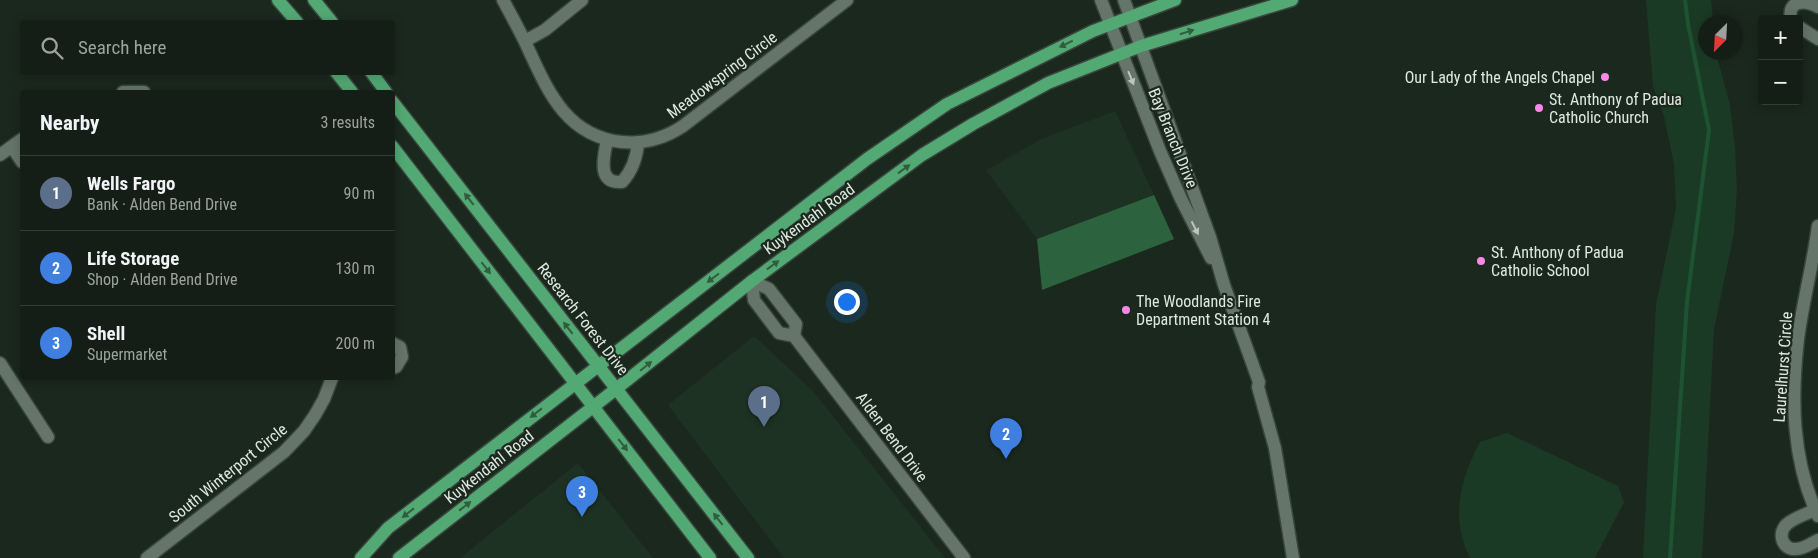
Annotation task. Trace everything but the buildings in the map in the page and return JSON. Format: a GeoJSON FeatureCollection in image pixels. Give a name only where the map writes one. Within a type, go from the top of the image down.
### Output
{"type":"FeatureCollection","features":[{"type":"Feature","properties":{"kind":"main road"},"geometry":{"type":"LineString","coordinates":[[278,0],[294,20]]}},
{"type":"Feature","properties":{"kind":"main road"},"geometry":{"type":"LineString","coordinates":[[314,0],[330,20]]}},
{"type":"Feature","properties":{"kind":"main road","name":"Kuykendahl Road"},"geometry":{"type":"LineString","coordinates":[[361,558],[388,528],[575,383],[867,159],[947,104],[1093,31],[1175,0]]}},
{"type":"Feature","properties":{"kind":"main road","name":"Kuykendahl Road"},"geometry":{"type":"LineString","coordinates":[[399,558],[752,281],[922,155],[1048,83],[1141,46],[1292,0]]}},
{"type":"Feature","properties":{"kind":"main road"},"geometry":{"type":"LineString","coordinates":[[338,75],[350,90]]}},
{"type":"Feature","properties":{"kind":"main road"},"geometry":{"type":"LineString","coordinates":[[373,75],[384,90]]}},
{"type":"Feature","properties":{"kind":"main road","name":"Research Forest Drive"},"geometry":{"type":"LineString","coordinates":[[395,105],[748,558]]}},
{"type":"Feature","properties":{"kind":"main road"},"geometry":{"type":"LineString","coordinates":[[395,150],[710,558]]}},
{"type":"Feature","properties":{"kind":"street","name":"Meadowspring Circle"},"geometry":{"type":"LineString","coordinates":[[503,0],[525,41],[545,85],[562,111],[574,123],[589,133],[606,139],[632,143],[671,134],[847,0]]}},
{"type":"Feature","properties":{"kind":"street"},"geometry":{"type":"LineString","coordinates":[[525,41],[545,30],[582,0]]}},
{"type":"Feature","properties":{"kind":"street","name":"Bay Branch Drive"},"geometry":{"type":"LineString","coordinates":[[1101,0],[1181,200],[1224,285]]}},
{"type":"Feature","properties":{"kind":"street","name":"Bay Branch Drive"},"geometry":{"type":"LineString","coordinates":[[1124,0],[1208,232],[1224,285],[1258,382],[1275,448],[1293,558]]}},
{"type":"Feature","properties":{"kind":"street"},"geometry":{"type":"LineString","coordinates":[[1791,15],[1791,10],[1796,3],[1802,0],[1809,1],[1818,6]]}},
{"type":"Feature","properties":{"kind":"street"},"geometry":{"type":"LineString","coordinates":[[1803,29],[1818,38]]}},
{"type":"Feature","properties":{"kind":"street"},"geometry":{"type":"LineString","coordinates":[[606,139],[604,172],[608,180],[614,183],[622,182],[628,176],[637,153],[638,142]]}},
{"type":"Feature","properties":{"kind":"street"},"geometry":{"type":"LineString","coordinates":[[0,155],[20,141]]}},
{"type":"Feature","properties":{"kind":"street"},"geometry":{"type":"LineString","coordinates":[[12,147],[20,159]]}},
{"type":"Feature","properties":{"kind":"street","name":"Laurelhurst Circle"},"geometry":{"type":"LineString","coordinates":[[1818,226],[1798,340],[1794,417],[1797,452],[1802,474],[1816,513],[1786,525],[1782,531],[1781,538],[1784,544],[1793,549],[1802,548],[1818,540]]}},
{"type":"Feature","properties":{"kind":"street","name":"Alden Bend Drive"},"geometry":{"type":"LineString","coordinates":[[752,281],[769,289],[780,303],[796,324],[794,336]]}},
{"type":"Feature","properties":{"kind":"street","name":"Alden Bend Drive"},"geometry":{"type":"LineString","coordinates":[[752,281],[754,300],[779,333],[794,336],[964,558]]}},
{"type":"Feature","properties":{"kind":"street"},"geometry":{"type":"LineString","coordinates":[[395,344],[400,347],[402,357],[395,367]]}},
{"type":"Feature","properties":{"kind":"street"},"geometry":{"type":"LineString","coordinates":[[0,363],[48,437]]}},
{"type":"Feature","properties":{"kind":"street","name":"South Winterport Circle"},"geometry":{"type":"LineString","coordinates":[[147,558],[284,452],[304,431],[324,399],[331,380]]}},
{"type":"Feature","properties":{"kind":"shaded area"},"geometry":{"type":"Polygon","coordinates":[[[1646,0],[1711,0],[1712,15],[1698,15],[1698,60],[1718,60],[1730,105],[1737,189],[1734,233],[1714,329],[1702,558],[1643,558],[1656,305],[1676,208],[1674,164],[1664,116],[1653,86],[1646,0]]]}},
{"type":"Feature","properties":{"kind":"shaded area"},"geometry":{"type":"Polygon","coordinates":[[[1115,111],[1154,195],[1037,239],[986,170],[1042,139],[1115,111]]]}},
{"type":"Feature","properties":{"kind":"shaded area"},"geometry":{"type":"Polygon","coordinates":[[[754,336],[813,391],[945,558],[784,558],[668,405],[754,336]]]}},
{"type":"Feature","properties":{"kind":"shaded area"},"geometry":{"type":"Polygon","coordinates":[[[1507,433],[1618,486],[1624,502],[1595,558],[1470,558],[1460,528],[1459,513],[1460,499],[1467,470],[1480,442],[1507,433]]]}},
{"type":"Feature","properties":{"kind":"shaded area"},"geometry":{"type":"Polygon","coordinates":[[[578,463],[653,558],[460,558],[578,463]]]}},
{"type":"Feature","properties":{"kind":"green space"},"geometry":{"type":"Polygon","coordinates":[[[1154,195],[1174,239],[1042,290],[1037,239],[1154,195]]]}},
{"type":"Feature","properties":{"kind":"waterway"},"geometry":{"type":"LineString","coordinates":[[1670,558],[1687,302],[1709,130],[1685,0]]}},
{"type":"Feature","properties":{"kind":"place","name":"Our Lady of the Angels Chapel"},"geometry":{"type":"Point","coordinates":[1605,77]}},
{"type":"Feature","properties":{"kind":"place","name":"St. Anthony of Padua Catholic Church"},"geometry":{"type":"Point","coordinates":[1539,108]}},
{"type":"Feature","properties":{"kind":"place","name":"St. Anthony of Padua Catholic School"},"geometry":{"type":"Point","coordinates":[1481,261]}},
{"type":"Feature","properties":{"kind":"place","name":"The Woodlands Fire Department Station 4"},"geometry":{"type":"Point","coordinates":[1126,310]}},
{"type":"Feature","properties":{"kind":"place","name":"Wells Fargo"},"geometry":{"type":"Point","coordinates":[764,427]}},
{"type":"Feature","properties":{"kind":"place","name":"Life Storage"},"geometry":{"type":"Point","coordinates":[1006,459]}},
{"type":"Feature","properties":{"kind":"place","name":"Shell"},"geometry":{"type":"Point","coordinates":[582,517]}}]}
